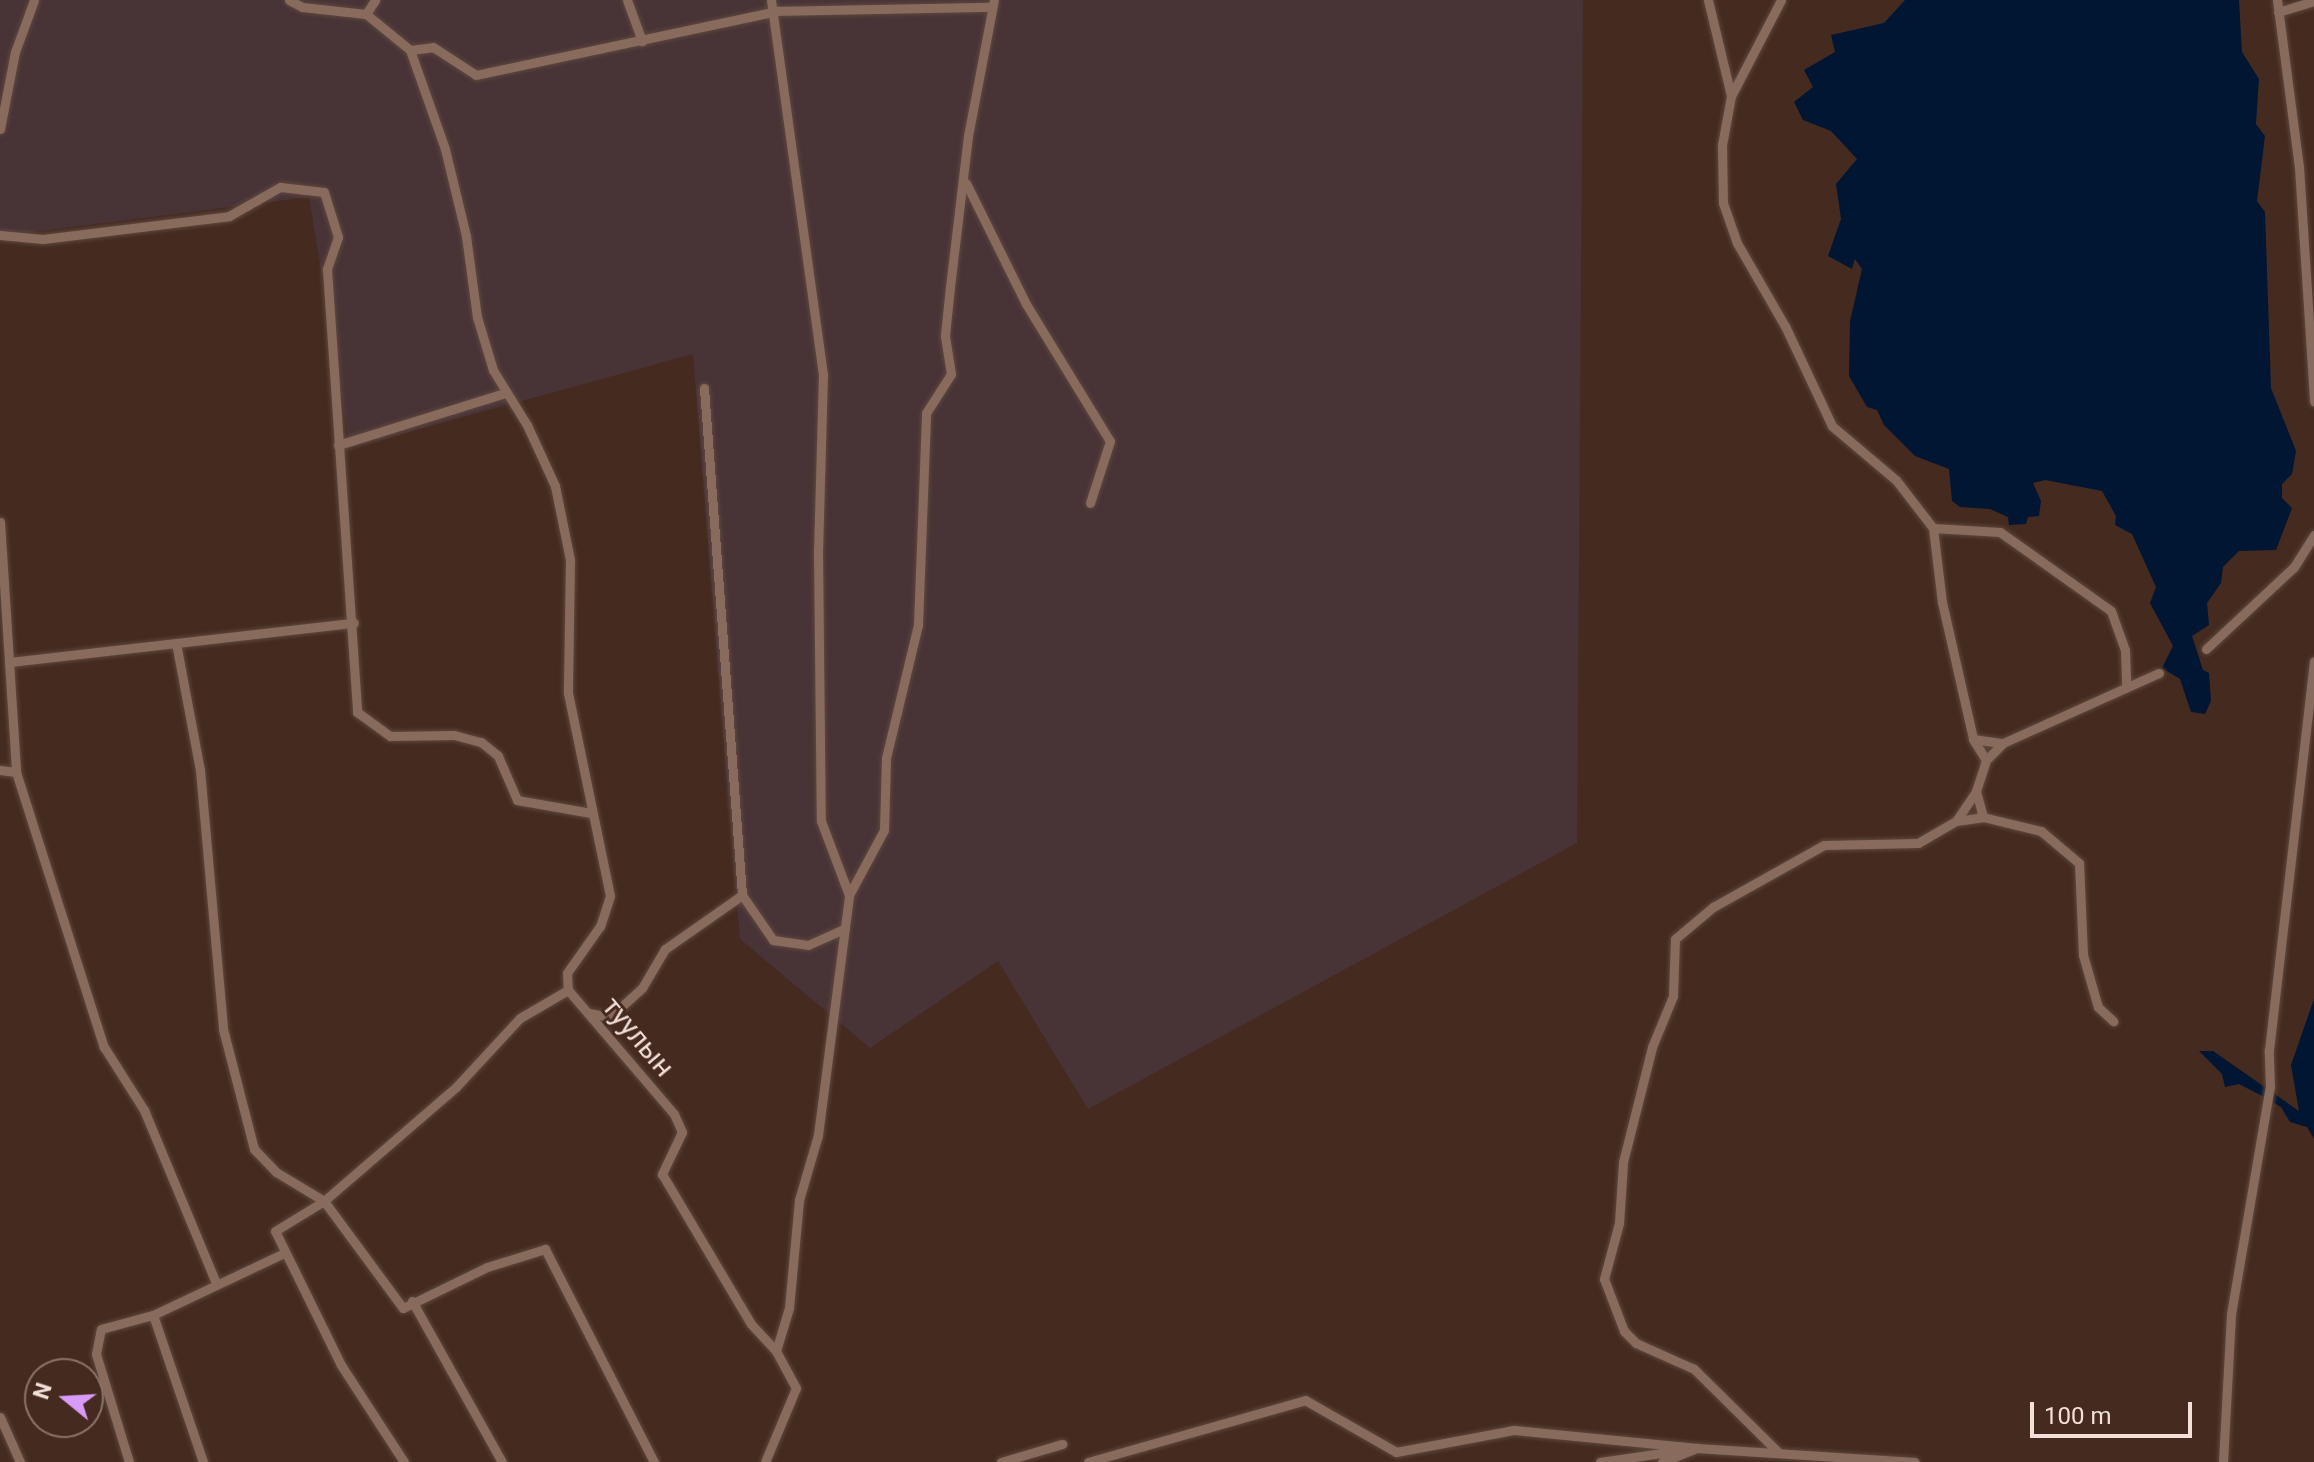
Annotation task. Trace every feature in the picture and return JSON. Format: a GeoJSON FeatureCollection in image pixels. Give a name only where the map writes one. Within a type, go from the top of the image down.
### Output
{"type":"FeatureCollection","features":[{"type":"Feature","properties":{"kind":"street"},"geometry":{"type":"LineString","coordinates":[[0,129],[15,52],[34,0]]}},
{"type":"Feature","properties":{"kind":"street"},"geometry":{"type":"LineString","coordinates":[[289,0],[302,7],[366,14],[410,50],[445,149],[466,236],[477,317],[505,393],[527,425],[555,486],[570,560],[568,693],[610,896],[600,926],[567,973],[568,990],[520,1018],[456,1087],[324,1201],[275,1231],[341,1365],[404,1462]]}},
{"type":"Feature","properties":{"kind":"street"},"geometry":{"type":"LineString","coordinates":[[366,14],[375,0]]}},
{"type":"Feature","properties":{"kind":"street"},"geometry":{"type":"LineString","coordinates":[[627,0],[642,41]]}},
{"type":"Feature","properties":{"kind":"street"},"geometry":{"type":"LineString","coordinates":[[771,0],[776,11],[823,374],[818,550],[821,821],[849,895]]}},
{"type":"Feature","properties":{"kind":"street"},"geometry":{"type":"LineString","coordinates":[[1708,0],[1731,96]]}},
{"type":"Feature","properties":{"kind":"street"},"geometry":{"type":"LineString","coordinates":[[1781,0],[1731,96],[1722,145],[1723,203],[1737,243],[1785,326],[1832,426],[1917,501],[1933,528],[1942,602],[1973,739],[1986,760]]}},
{"type":"Feature","properties":{"kind":"street"},"geometry":{"type":"LineString","coordinates":[[2277,0],[2299,167],[2314,402]]}},
{"type":"Feature","properties":{"kind":"street"},"geometry":{"type":"LineString","coordinates":[[2278,12],[2314,1]]}},
{"type":"Feature","properties":{"kind":"street"},"geometry":{"type":"LineString","coordinates":[[410,50],[433,47],[476,75],[776,11],[992,4],[964,180],[945,335],[951,374],[926,413],[918,625],[886,758],[884,830],[849,895],[818,1135],[799,1200],[789,1308],[776,1351],[796,1388],[765,1462]]}},
{"type":"Feature","properties":{"kind":"street"},"geometry":{"type":"LineString","coordinates":[[964,180],[1026,304],[1110,441],[1090,503]]}},
{"type":"Feature","properties":{"kind":"street"},"geometry":{"type":"LineString","coordinates":[[0,235],[43,239],[229,216],[280,187],[324,192],[338,237],[327,269],[338,445],[354,623],[357,712],[365,721],[390,736],[454,735],[481,742],[498,756],[517,800],[591,813]]}},
{"type":"Feature","properties":{"kind":"street"},"geometry":{"type":"LineString","coordinates":[[704,388],[742,895],[773,940],[808,945],[844,929]]}},
{"type":"Feature","properties":{"kind":"street"},"geometry":{"type":"LineString","coordinates":[[338,445],[505,393]]}},
{"type":"Feature","properties":{"kind":"street"},"geometry":{"type":"LineString","coordinates":[[0,522],[16,772],[104,1047],[144,1110],[216,1283]]}},
{"type":"Feature","properties":{"kind":"street"},"geometry":{"type":"LineString","coordinates":[[1933,528],[2000,532],[2111,611],[2125,650],[2126,687]]}},
{"type":"Feature","properties":{"kind":"street"},"geometry":{"type":"LineString","coordinates":[[2206,649],[2294,567],[2314,535]]}},
{"type":"Feature","properties":{"kind":"street"},"geometry":{"type":"LineString","coordinates":[[10,662],[354,623]]}},
{"type":"Feature","properties":{"kind":"street"},"geometry":{"type":"LineString","coordinates":[[176,643],[200,770],[223,1029],[254,1149],[276,1172],[324,1201],[403,1308],[487,1267],[545,1249],[654,1462]]}},
{"type":"Feature","properties":{"kind":"street"},"geometry":{"type":"LineString","coordinates":[[2223,1462],[2231,1314],[2270,1087],[2269,1050],[2314,662]]}},
{"type":"Feature","properties":{"kind":"street"},"geometry":{"type":"LineString","coordinates":[[1956,821],[1976,791],[1986,760],[2003,743],[2159,673]]}},
{"type":"Feature","properties":{"kind":"street"},"geometry":{"type":"LineString","coordinates":[[1973,739],[2003,743]]}},
{"type":"Feature","properties":{"kind":"street"},"geometry":{"type":"LineString","coordinates":[[0,770],[16,772]]}},
{"type":"Feature","properties":{"kind":"street"},"geometry":{"type":"LineString","coordinates":[[1976,791],[1983,817]]}},
{"type":"Feature","properties":{"kind":"street"},"geometry":{"type":"LineString","coordinates":[[1779,1453],[1694,1369],[1636,1343],[1624,1331],[1604,1279],[1619,1223],[1623,1162],[1652,1047],[1673,996],[1675,939],[1713,907],[1824,845],[1918,843],[1956,821],[1983,817],[2041,831],[2079,863],[2083,955],[2098,1007],[2113,1021]]}},
{"type":"Feature","properties":{"kind":"street"},"geometry":{"type":"LineString","coordinates":[[589,1013],[610,1017],[642,988],[665,949],[742,895]]}},
{"type":"Feature","properties":{"kind":"street","name":"туулын"},"geometry":{"type":"LineString","coordinates":[[568,990],[674,1114],[682,1132],[662,1174],[751,1324],[776,1351]]}},
{"type":"Feature","properties":{"kind":"street"},"geometry":{"type":"LineString","coordinates":[[129,1462],[96,1354],[101,1329],[153,1315],[284,1253]]}},
{"type":"Feature","properties":{"kind":"street"},"geometry":{"type":"LineString","coordinates":[[412,1301],[502,1462]]}},
{"type":"Feature","properties":{"kind":"street"},"geometry":{"type":"LineString","coordinates":[[153,1315],[203,1462]]}},
{"type":"Feature","properties":{"kind":"street"},"geometry":{"type":"LineString","coordinates":[[1088,1462],[1305,1400],[1396,1452],[1514,1430],[1697,1448],[1915,1462]]}},
{"type":"Feature","properties":{"kind":"street"},"geometry":{"type":"LineString","coordinates":[[0,1417],[20,1462]]}},
{"type":"Feature","properties":{"kind":"street"},"geometry":{"type":"LineString","coordinates":[[1001,1462],[1062,1444]]}},
{"type":"Feature","properties":{"kind":"street"},"geometry":{"type":"LineString","coordinates":[[1600,1462],[1697,1448]]}},
{"type":"Feature","properties":{"kind":"street"},"geometry":{"type":"LineString","coordinates":[[1662,1462],[1697,1448]]}},
{"type":"Feature","properties":{"kind":"shaded area"},"geometry":{"type":"Polygon","coordinates":[[[0,0],[1583,0],[1577,843],[1088,1109],[998,961],[870,1048],[740,939],[693,354],[350,448],[309,197],[0,236],[0,0]]]}},
{"type":"Feature","properties":{"kind":"water"},"geometry":{"type":"Polygon","coordinates":[[[1905,0],[2239,0],[2242,52],[2259,79],[2256,124],[2265,136],[2257,201],[2265,212],[2271,388],[2296,451],[2292,474],[2282,484],[2282,498],[2292,508],[2276,550],[2239,551],[2223,567],[2221,583],[2207,603],[2209,625],[2192,636],[2203,670],[2209,673],[2211,701],[2205,714],[2191,712],[2180,679],[2162,668],[2173,646],[2150,603],[2156,587],[2132,534],[2115,525],[2116,516],[2102,491],[2045,480],[2033,483],[2041,501],[2039,516],[2028,517],[2026,524],[2009,525],[2008,517],[1990,509],[1960,507],[1952,501],[1949,469],[1915,456],[1884,425],[1877,410],[1867,407],[1849,376],[1850,321],[1862,269],[1855,259],[1852,269],[1828,256],[1841,219],[1836,184],[1857,159],[1831,131],[1803,120],[1794,102],[1813,87],[1804,70],[1835,52],[1831,35],[1884,23],[1905,0]]]}},
{"type":"Feature","properties":{"kind":"water"},"geometry":{"type":"Polygon","coordinates":[[[2314,999],[2314,1139],[2307,1127],[2290,1122],[2281,1107],[2266,1098],[2239,1084],[2225,1087],[2222,1074],[2199,1051],[2213,1051],[2299,1111],[2291,1065],[2314,999]]]}}]}
